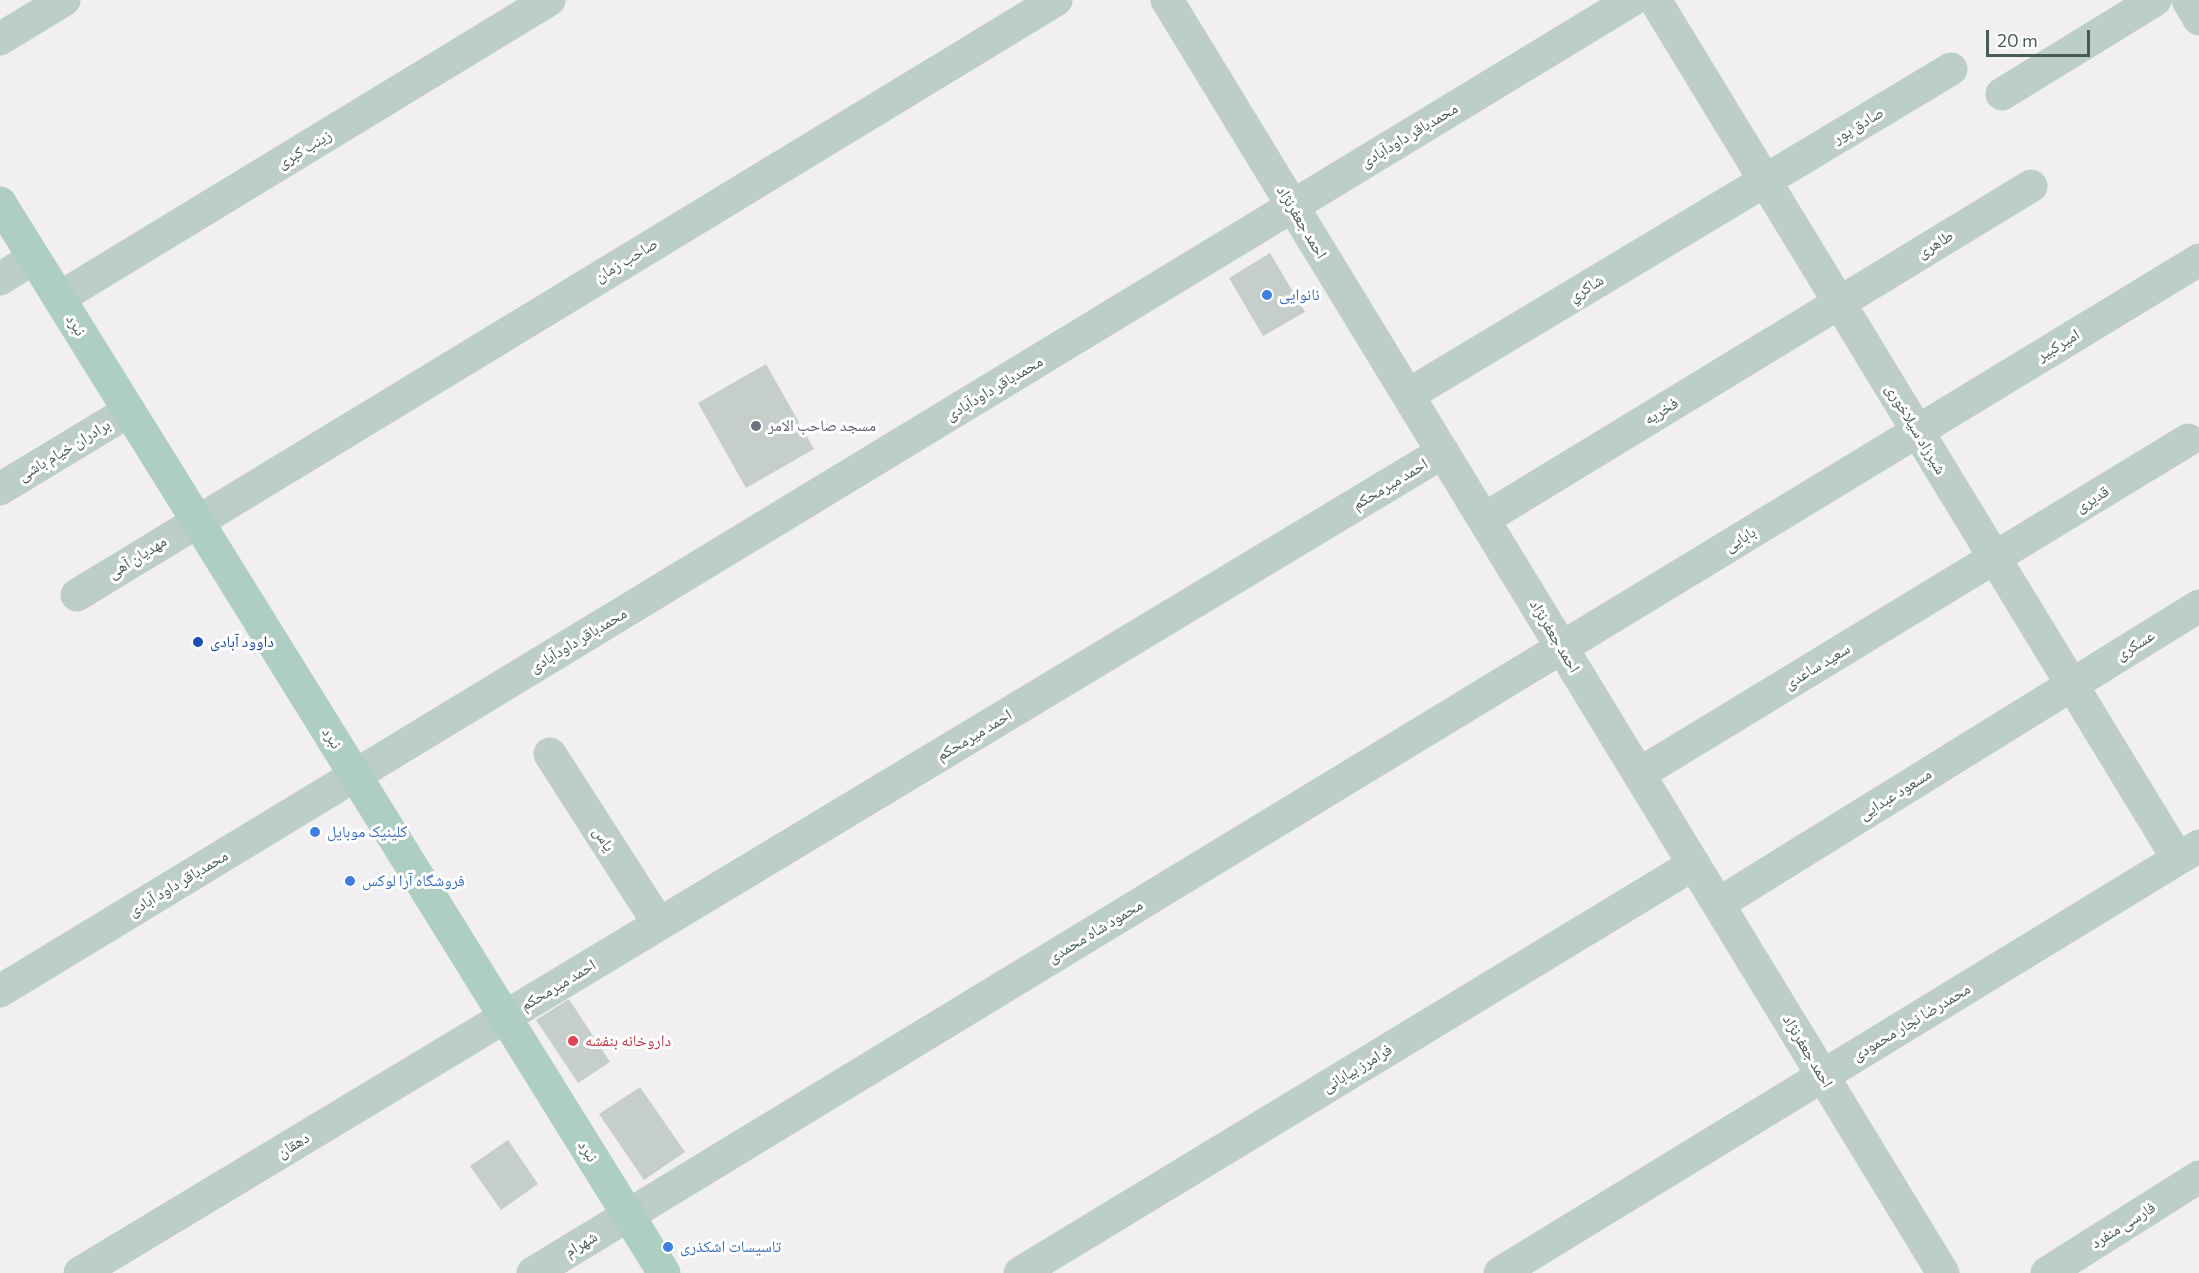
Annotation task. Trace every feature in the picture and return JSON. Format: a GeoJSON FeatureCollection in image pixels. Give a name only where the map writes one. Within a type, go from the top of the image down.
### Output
{"type":"FeatureCollection","features":[{"type":"Feature","properties":{"kind":"main road","name":"نبرد"},"geometry":{"type":"LineString","coordinates":[[0,203],[664,1273]]}},
{"type":"Feature","properties":{"kind":"street"},"geometry":{"type":"LineString","coordinates":[[0,39],[64,0]]}},
{"type":"Feature","properties":{"kind":"street","name":"زینب کبری"},"geometry":{"type":"LineString","coordinates":[[59,298],[549,0]]}},
{"type":"Feature","properties":{"kind":"street","name":"صاحب زمان"},"geometry":{"type":"LineString","coordinates":[[197,520],[1056,0]]}},
{"type":"Feature","properties":{"kind":"street","name":"احمد جعفرنژاد"},"geometry":{"type":"LineString","coordinates":[[1167,0],[1943,1273]]}},
{"type":"Feature","properties":{"kind":"street","name":"محمدباقر داودآبادی"},"geometry":{"type":"LineString","coordinates":[[355,775],[1632,0]]}},
{"type":"Feature","properties":{"kind":"street","name":"شیرزاد سیلاخوری"},"geometry":{"type":"LineString","coordinates":[[1655,0],[2072,684],[2189,852]]}},
{"type":"Feature","properties":{"kind":"street"},"geometry":{"type":"LineString","coordinates":[[2002,94],[2155,0]]}},
{"type":"Feature","properties":{"kind":"street"},"geometry":{"type":"LineString","coordinates":[[2188,0],[2199,19]]}},
{"type":"Feature","properties":{"kind":"street","name":"صادق پور"},"geometry":{"type":"LineString","coordinates":[[1765,180],[1951,69]]}},
{"type":"Feature","properties":{"kind":"street","name":"شاكري"},"geometry":{"type":"LineString","coordinates":[[1408,395],[1765,180]]}},
{"type":"Feature","properties":{"kind":"street","name":"طاهری"},"geometry":{"type":"LineString","coordinates":[[1839,302],[2031,186]]}},
{"type":"Feature","properties":{"kind":"street"},"geometry":{"type":"LineString","coordinates":[[0,279],[34,258]]}},
{"type":"Feature","properties":{"kind":"street","name":"امیرکبیر"},"geometry":{"type":"LineString","coordinates":[[1917,431],[2199,260]]}},
{"type":"Feature","properties":{"kind":"street","name":"فخریه"},"geometry":{"type":"LineString","coordinates":[[1484,519],[1839,302]]}},
{"type":"Feature","properties":{"kind":"street","name":"برادران خیام باشی"},"geometry":{"type":"LineString","coordinates":[[0,489],[129,411]]}},
{"type":"Feature","properties":{"kind":"street","name":"بابایی"},"geometry":{"type":"LineString","coordinates":[[1562,647],[1917,431]]}},
{"type":"Feature","properties":{"kind":"street","name":"قدیری"},"geometry":{"type":"LineString","coordinates":[[1995,558],[2188,440]]}},
{"type":"Feature","properties":{"kind":"street","name":"احمد میرمحکم"},"geometry":{"type":"LineString","coordinates":[[505,1017],[1443,453]]}},
{"type":"Feature","properties":{"kind":"street","name":"مهدیان آهی"},"geometry":{"type":"LineString","coordinates":[[77,595],[197,520]]}},
{"type":"Feature","properties":{"kind":"street","name":"سعید ساعدی"},"geometry":{"type":"LineString","coordinates":[[1639,774],[1995,558]]}},
{"type":"Feature","properties":{"kind":"street","name":"عسکری"},"geometry":{"type":"LineString","coordinates":[[2072,684],[2199,606]]}},
{"type":"Feature","properties":{"kind":"street","name":"محمود شاه محمدی"},"geometry":{"type":"LineString","coordinates":[[628,1215],[1562,647]]}},
{"type":"Feature","properties":{"kind":"street","name":"مسعود عبدایی"},"geometry":{"type":"LineString","coordinates":[[1718,904],[2072,684]]}},
{"type":"Feature","properties":{"kind":"street","name":"یاس"},"geometry":{"type":"LineString","coordinates":[[550,754],[658,924]]}},
{"type":"Feature","properties":{"kind":"street","name":"محمدباقر داود آبادی"},"geometry":{"type":"LineString","coordinates":[[0,991],[355,775]]}},
{"type":"Feature","properties":{"kind":"street","name":"محمدرضا نجار محمودی"},"geometry":{"type":"LineString","coordinates":[[1500,1273],[2189,852]]}},
{"type":"Feature","properties":{"kind":"street","name":"فرامرز بیابانی"},"geometry":{"type":"LineString","coordinates":[[1020,1273],[1694,864]]}},
{"type":"Feature","properties":{"kind":"street","name":"دهقان"},"geometry":{"type":"LineString","coordinates":[[80,1273],[505,1017]]}},
{"type":"Feature","properties":{"kind":"street","name":"فارسی منفرد"},"geometry":{"type":"LineString","coordinates":[[2047,1273],[2199,1178]]}},
{"type":"Feature","properties":{"kind":"street","name":"شهرام"},"geometry":{"type":"LineString","coordinates":[[533,1273],[628,1215]]}},
{"type":"Feature","properties":{"kind":"building","name":"نانوایی"},"geometry":{"type":"Polygon","coordinates":[[[1270,253],[1305,312],[1263,336],[1229,278],[1270,253]]]}},
{"type":"Feature","properties":{"kind":"building","name":"مسجد صاحب الامر"},"geometry":{"type":"Polygon","coordinates":[[[766,364],[814,449],[746,488],[698,403],[766,364]]]}},
{"type":"Feature","properties":{"kind":"building","name":"داروخانه بنفشه"},"geometry":{"type":"Polygon","coordinates":[[[569,999],[610,1062],[578,1083],[536,1020],[569,999]]]}},
{"type":"Feature","properties":{"kind":"building"},"geometry":{"type":"Polygon","coordinates":[[[640,1087],[685,1152],[644,1180],[599,1114],[640,1087]]]}},
{"type":"Feature","properties":{"kind":"building"},"geometry":{"type":"Polygon","coordinates":[[[508,1140],[538,1184],[501,1210],[470,1166],[508,1140]]]}},
{"type":"Feature","properties":{"kind":"place","name":"نانوایی"},"geometry":{"type":"Point","coordinates":[1267,295]}},
{"type":"Feature","properties":{"kind":"place","name":"مسجد صاحب الامر"},"geometry":{"type":"Point","coordinates":[756,426]}},
{"type":"Feature","properties":{"kind":"place","name":"داوود آبادی"},"geometry":{"type":"Point","coordinates":[198,642]}},
{"type":"Feature","properties":{"kind":"place","name":"کلینیک موبایل"},"geometry":{"type":"Point","coordinates":[315,832]}},
{"type":"Feature","properties":{"kind":"place","name":"فروشگاه آرا لوکس"},"geometry":{"type":"Point","coordinates":[350,881]}},
{"type":"Feature","properties":{"kind":"place","name":"داروخانه بنفشه"},"geometry":{"type":"Point","coordinates":[573,1041]}},
{"type":"Feature","properties":{"kind":"place","name":"تاسیسات اشکذری"},"geometry":{"type":"Point","coordinates":[668,1247]}}]}
